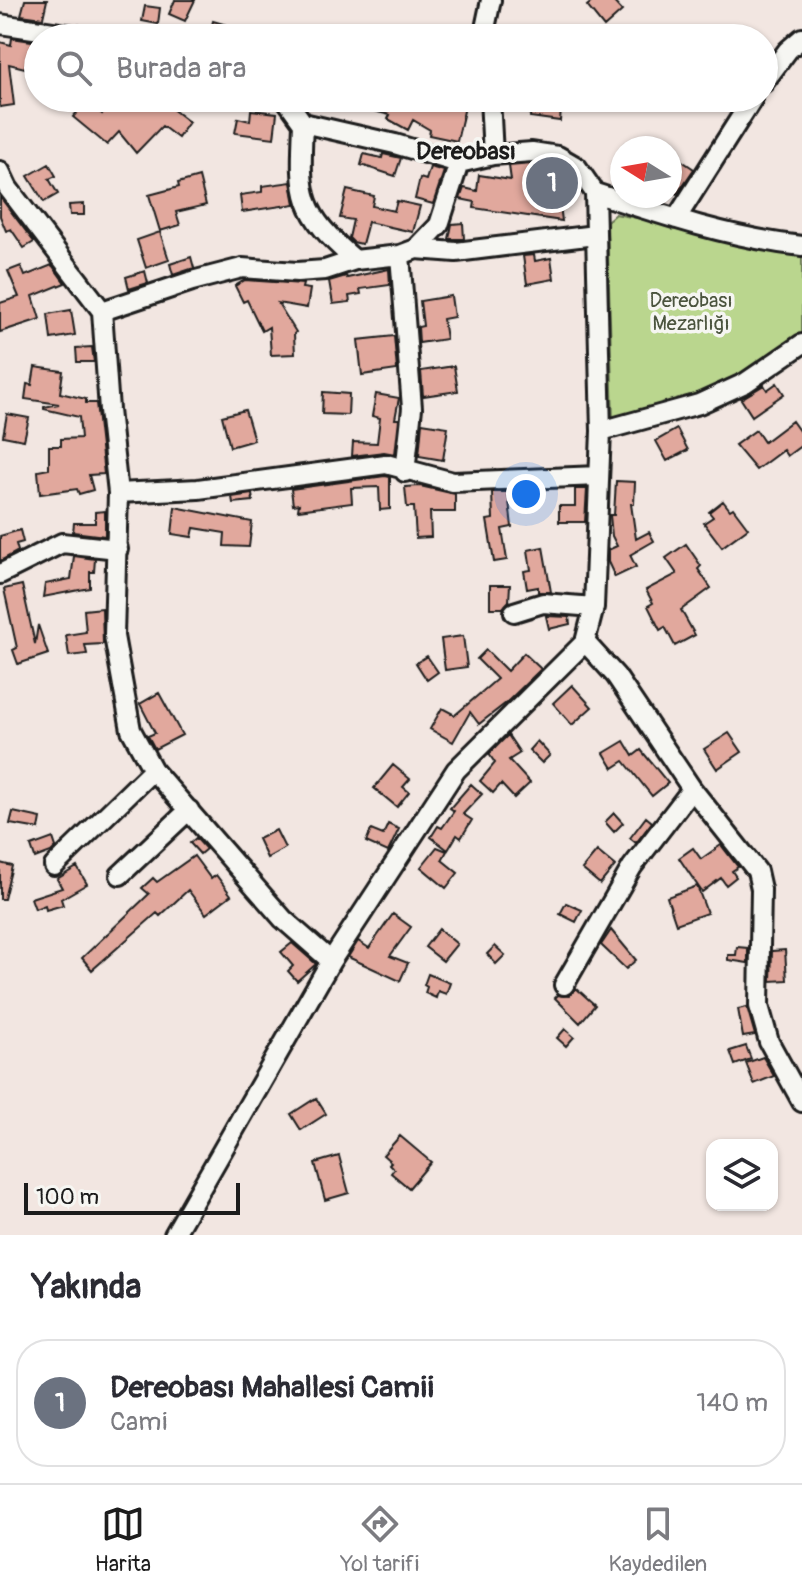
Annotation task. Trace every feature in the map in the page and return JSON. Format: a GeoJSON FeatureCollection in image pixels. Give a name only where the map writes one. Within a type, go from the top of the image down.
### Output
{"type":"FeatureCollection","features":[{"type":"Feature","properties":{"kind":"street"},"geometry":{"type":"LineString","coordinates":[[486,24],[491,0]]}},
{"type":"Feature","properties":{"kind":"street"},"geometry":{"type":"LineString","coordinates":[[0,24],[24,28]]}},
{"type":"Feature","properties":{"kind":"street"},"geometry":{"type":"LineString","coordinates":[[778,63],[802,38]]}},
{"type":"Feature","properties":{"kind":"street"},"geometry":{"type":"LineString","coordinates":[[295,112],[303,123],[301,174],[308,209],[326,235],[355,260]]}},
{"type":"Feature","properties":{"kind":"street"},"geometry":{"type":"LineString","coordinates":[[491,112],[493,155]]}},
{"type":"Feature","properties":{"kind":"street"},"geometry":{"type":"LineString","coordinates":[[676,219],[744,112]]}},
{"type":"Feature","properties":{"kind":"street"},"geometry":{"type":"LineString","coordinates":[[174,1235],[331,961],[456,770],[585,642],[594,607],[601,431],[595,193],[577,167],[558,156],[532,152],[493,155],[459,163],[395,144],[303,123]]}},
{"type":"Feature","properties":{"kind":"street"},"geometry":{"type":"LineString","coordinates":[[408,252],[439,225],[459,163]]}},
{"type":"Feature","properties":{"kind":"street"},"geometry":{"type":"LineString","coordinates":[[3,183],[102,311],[118,493],[114,636],[131,730],[153,770],[283,919],[331,961]]}},
{"type":"Feature","properties":{"kind":"street"},"geometry":{"type":"LineString","coordinates":[[595,193],[676,219],[768,242],[802,246]]}},
{"type":"Feature","properties":{"kind":"street"},"geometry":{"type":"LineString","coordinates":[[102,311],[242,268],[297,272],[325,270],[355,260],[408,252],[456,252],[595,235]]}},
{"type":"Feature","properties":{"kind":"street"},"geometry":{"type":"LineString","coordinates":[[405,472],[412,408],[408,252]]}},
{"type":"Feature","properties":{"kind":"street"},"geometry":{"type":"LineString","coordinates":[[601,431],[699,404],[745,383],[802,344]]}},
{"type":"Feature","properties":{"kind":"street"},"geometry":{"type":"LineString","coordinates":[[118,493],[198,489],[386,464],[405,472],[453,482],[599,476]]}},
{"type":"Feature","properties":{"kind":"street"},"geometry":{"type":"LineString","coordinates":[[0,574],[62,543],[118,549]]}},
{"type":"Feature","properties":{"kind":"street"},"geometry":{"type":"LineString","coordinates":[[514,612],[543,603],[594,607]]}},
{"type":"Feature","properties":{"kind":"street"},"geometry":{"type":"LineString","coordinates":[[585,642],[616,676],[692,789],[757,871],[761,889],[759,1006],[769,1042],[802,1102]]}},
{"type":"Feature","properties":{"kind":"street"},"geometry":{"type":"LineString","coordinates":[[54,866],[153,770]]}},
{"type":"Feature","properties":{"kind":"street"},"geometry":{"type":"LineString","coordinates":[[564,985],[632,867],[692,789]]}},
{"type":"Feature","properties":{"kind":"street"},"geometry":{"type":"LineString","coordinates":[[120,875],[189,810]]}},
{"type":"Feature","properties":{"kind":"green space","name":"Dereobası Mezarlığı"},"geometry":{"type":"Polygon","coordinates":[[[615,214],[802,249],[802,338],[724,386],[682,404],[613,421],[607,221],[615,214]]]}},
{"type":"Feature","properties":{"kind":"building"},"geometry":{"type":"Polygon","coordinates":[[[25,0],[47,0],[43,18],[21,15],[25,0]]]}},
{"type":"Feature","properties":{"kind":"building"},"geometry":{"type":"Polygon","coordinates":[[[175,0],[195,0],[185,21],[169,14],[175,0]]]}},
{"type":"Feature","properties":{"kind":"building"},"geometry":{"type":"Polygon","coordinates":[[[594,0],[612,0],[622,11],[607,24],[602,24],[587,6],[594,0]]]}},
{"type":"Feature","properties":{"kind":"building"},"geometry":{"type":"Polygon","coordinates":[[[145,6],[160,8],[158,24],[142,21],[145,6]]]}},
{"type":"Feature","properties":{"kind":"building"},"geometry":{"type":"Polygon","coordinates":[[[12,38],[24,40],[24,68],[9,64],[14,105],[0,107],[0,42],[11,45],[12,38]]]}},
{"type":"Feature","properties":{"kind":"building"},"geometry":{"type":"Polygon","coordinates":[[[77,112],[176,112],[189,122],[178,138],[162,126],[136,153],[119,132],[107,145],[73,117],[77,112]]]}},
{"type":"Feature","properties":{"kind":"building"},"geometry":{"type":"Polygon","coordinates":[[[251,112],[277,113],[274,138],[235,133],[238,118],[250,121],[251,112]]]}},
{"type":"Feature","properties":{"kind":"building"},"geometry":{"type":"Polygon","coordinates":[[[378,112],[464,112],[457,141],[429,135],[430,130],[413,120],[408,130],[388,119],[390,115],[378,112]]]}},
{"type":"Feature","properties":{"kind":"building"},"geometry":{"type":"Polygon","coordinates":[[[530,112],[561,112],[560,121],[530,117],[530,112]]]}},
{"type":"Feature","properties":{"kind":"building"},"geometry":{"type":"Polygon","coordinates":[[[364,154],[401,158],[395,176],[361,165],[364,154]]]}},
{"type":"Feature","properties":{"kind":"building"},"geometry":{"type":"Polygon","coordinates":[[[682,161],[694,169],[682,187],[682,161]]]}},
{"type":"Feature","properties":{"kind":"building"},"geometry":{"type":"Polygon","coordinates":[[[49,164],[56,176],[49,179],[58,194],[44,202],[28,176],[49,164]]]}},
{"type":"Feature","properties":{"kind":"building"},"geometry":{"type":"Polygon","coordinates":[[[532,164],[562,172],[570,178],[565,198],[559,197],[562,221],[474,208],[475,202],[460,199],[464,188],[477,191],[479,175],[511,180],[509,166],[532,164]]]}},
{"type":"Feature","properties":{"kind":"building"},"geometry":{"type":"Polygon","coordinates":[[[430,167],[444,171],[433,204],[415,199],[420,178],[426,180],[430,167]]]}},
{"type":"Feature","properties":{"kind":"building"},"geometry":{"type":"Polygon","coordinates":[[[199,177],[206,205],[176,212],[180,225],[160,231],[149,195],[179,187],[178,183],[199,177]]]}},
{"type":"Feature","properties":{"kind":"building"},"geometry":{"type":"Polygon","coordinates":[[[291,182],[295,204],[242,212],[240,195],[262,192],[262,186],[291,182]]]}},
{"type":"Feature","properties":{"kind":"building"},"geometry":{"type":"Polygon","coordinates":[[[347,190],[374,196],[372,206],[394,211],[397,201],[420,206],[413,232],[368,222],[362,244],[353,242],[349,238],[353,220],[340,218],[347,190]]]}},
{"type":"Feature","properties":{"kind":"building"},"geometry":{"type":"Polygon","coordinates":[[[0,197],[34,242],[24,248],[11,229],[6,231],[0,216],[0,197]]]}},
{"type":"Feature","properties":{"kind":"building"},"geometry":{"type":"Polygon","coordinates":[[[84,204],[84,215],[70,215],[69,205],[84,204]]]}},
{"type":"Feature","properties":{"kind":"building"},"geometry":{"type":"Polygon","coordinates":[[[463,223],[464,239],[449,239],[452,224],[463,223]]]}},
{"type":"Feature","properties":{"kind":"building"},"geometry":{"type":"Polygon","coordinates":[[[160,232],[169,260],[146,268],[137,240],[160,232]]]}},
{"type":"Feature","properties":{"kind":"building"},"geometry":{"type":"Polygon","coordinates":[[[534,255],[535,261],[551,258],[554,279],[527,284],[523,256],[534,255]]]}},
{"type":"Feature","properties":{"kind":"building"},"geometry":{"type":"Polygon","coordinates":[[[191,257],[194,268],[173,275],[170,264],[191,257]]]}},
{"type":"Feature","properties":{"kind":"building"},"geometry":{"type":"Polygon","coordinates":[[[52,265],[65,283],[33,296],[40,319],[0,332],[0,303],[19,297],[8,271],[21,266],[25,276],[52,265]]]}},
{"type":"Feature","properties":{"kind":"building"},"geometry":{"type":"Polygon","coordinates":[[[389,269],[390,285],[360,289],[361,294],[349,296],[350,302],[333,304],[329,281],[389,269]]]}},
{"type":"Feature","properties":{"kind":"building"},"geometry":{"type":"Polygon","coordinates":[[[145,271],[148,283],[129,289],[126,277],[145,271]]]}},
{"type":"Feature","properties":{"kind":"building"},"geometry":{"type":"Polygon","coordinates":[[[245,280],[303,284],[302,288],[310,289],[307,308],[278,303],[296,332],[295,354],[271,355],[269,327],[262,331],[247,300],[243,302],[235,286],[245,280]]]}},
{"type":"Feature","properties":{"kind":"building"},"geometry":{"type":"Polygon","coordinates":[[[451,296],[454,317],[443,319],[446,339],[419,343],[418,327],[423,326],[420,301],[451,296]]]}},
{"type":"Feature","properties":{"kind":"building"},"geometry":{"type":"Polygon","coordinates":[[[71,310],[75,335],[51,339],[48,314],[71,310]]]}},
{"type":"Feature","properties":{"kind":"building"},"geometry":{"type":"Polygon","coordinates":[[[394,336],[397,370],[362,375],[358,340],[394,336]]]}},
{"type":"Feature","properties":{"kind":"building"},"geometry":{"type":"Polygon","coordinates":[[[92,347],[94,362],[77,362],[76,348],[92,347]]]}},
{"type":"Feature","properties":{"kind":"building"},"geometry":{"type":"Polygon","coordinates":[[[454,366],[458,391],[423,396],[421,371],[454,366]]]}},
{"type":"Feature","properties":{"kind":"building"},"geometry":{"type":"Polygon","coordinates":[[[35,367],[63,371],[60,393],[86,399],[86,403],[96,403],[104,474],[89,475],[93,490],[79,494],[77,489],[40,494],[38,471],[49,469],[49,446],[61,446],[61,439],[81,438],[79,417],[44,409],[59,404],[25,399],[27,384],[32,385],[35,367]]]}},
{"type":"Feature","properties":{"kind":"building"},"geometry":{"type":"Polygon","coordinates":[[[777,383],[784,394],[752,416],[741,399],[764,385],[767,390],[777,383]]]}},
{"type":"Feature","properties":{"kind":"building"},"geometry":{"type":"Polygon","coordinates":[[[323,392],[349,394],[348,415],[322,414],[323,392]]]}},
{"type":"Feature","properties":{"kind":"building"},"geometry":{"type":"Polygon","coordinates":[[[376,394],[399,398],[395,419],[399,419],[395,454],[384,452],[352,456],[353,442],[377,443],[380,418],[372,416],[376,394]]]}},
{"type":"Feature","properties":{"kind":"building"},"geometry":{"type":"Polygon","coordinates":[[[245,410],[254,440],[230,447],[222,416],[245,410]]]}},
{"type":"Feature","properties":{"kind":"building"},"geometry":{"type":"Polygon","coordinates":[[[7,414],[29,418],[24,440],[3,436],[7,414]]]}},
{"type":"Feature","properties":{"kind":"building"},"geometry":{"type":"Polygon","coordinates":[[[792,421],[802,435],[802,445],[787,456],[783,450],[756,470],[735,445],[756,430],[764,442],[792,421]]]}},
{"type":"Feature","properties":{"kind":"building"},"geometry":{"type":"Polygon","coordinates":[[[422,423],[448,427],[443,460],[419,456],[422,423]]]}},
{"type":"Feature","properties":{"kind":"building"},"geometry":{"type":"Polygon","coordinates":[[[677,429],[688,450],[667,461],[656,441],[677,429]]]}},
{"type":"Feature","properties":{"kind":"building"},"geometry":{"type":"Polygon","coordinates":[[[390,477],[390,509],[380,510],[379,487],[351,488],[352,503],[298,510],[299,504],[293,505],[291,489],[390,477]]]}},
{"type":"Feature","properties":{"kind":"building"},"geometry":{"type":"Polygon","coordinates":[[[616,481],[635,482],[634,504],[631,504],[636,539],[649,532],[654,541],[630,555],[636,567],[615,577],[608,562],[608,550],[617,546],[612,536],[610,515],[614,515],[616,481]]]}},
{"type":"Feature","properties":{"kind":"building"},"geometry":{"type":"Polygon","coordinates":[[[420,486],[455,494],[455,512],[430,512],[431,537],[416,538],[414,507],[407,507],[405,487],[420,486]]]}},
{"type":"Feature","properties":{"kind":"building"},"geometry":{"type":"Polygon","coordinates":[[[575,489],[587,489],[585,522],[559,522],[559,506],[575,506],[575,489]]]}},
{"type":"Feature","properties":{"kind":"building"},"geometry":{"type":"Polygon","coordinates":[[[492,492],[508,492],[512,527],[502,529],[507,560],[494,562],[487,520],[493,519],[492,492]]]}},
{"type":"Feature","properties":{"kind":"building"},"geometry":{"type":"Polygon","coordinates":[[[252,494],[253,501],[233,503],[232,497],[252,494]]]}},
{"type":"Feature","properties":{"kind":"building"},"geometry":{"type":"Polygon","coordinates":[[[723,501],[730,510],[733,508],[748,528],[722,547],[704,523],[713,517],[709,512],[723,501]]]}},
{"type":"Feature","properties":{"kind":"building"},"geometry":{"type":"Polygon","coordinates":[[[175,507],[252,522],[249,547],[224,546],[225,533],[194,528],[192,537],[172,534],[175,507]]]}},
{"type":"Feature","properties":{"kind":"building"},"geometry":{"type":"Polygon","coordinates":[[[105,511],[105,536],[73,532],[74,523],[95,523],[95,512],[105,511]]]}},
{"type":"Feature","properties":{"kind":"building"},"geometry":{"type":"Polygon","coordinates":[[[20,530],[23,542],[16,544],[18,551],[0,561],[0,536],[20,530]]]}},
{"type":"Feature","properties":{"kind":"building"},"geometry":{"type":"Polygon","coordinates":[[[686,544],[711,588],[681,610],[695,635],[675,646],[665,627],[660,630],[648,606],[653,603],[646,590],[677,574],[666,558],[686,544]]]}},
{"type":"Feature","properties":{"kind":"building"},"geometry":{"type":"Polygon","coordinates":[[[543,547],[551,592],[538,592],[538,587],[527,589],[524,571],[531,570],[528,550],[543,547]]]}},
{"type":"Feature","properties":{"kind":"building"},"geometry":{"type":"Polygon","coordinates":[[[74,556],[95,559],[94,572],[90,572],[90,588],[43,597],[45,584],[71,579],[74,556]]]}},
{"type":"Feature","properties":{"kind":"building"},"geometry":{"type":"Polygon","coordinates":[[[22,585],[35,644],[38,625],[48,654],[18,664],[4,589],[22,585]]]}},
{"type":"Feature","properties":{"kind":"building"},"geometry":{"type":"Polygon","coordinates":[[[490,585],[510,585],[509,601],[503,608],[490,608],[490,585]]]}},
{"type":"Feature","properties":{"kind":"building"},"geometry":{"type":"Polygon","coordinates":[[[102,608],[103,644],[85,645],[87,654],[69,656],[66,635],[86,632],[84,610],[102,608]]]}},
{"type":"Feature","properties":{"kind":"building"},"geometry":{"type":"Polygon","coordinates":[[[546,616],[569,617],[570,624],[549,629],[546,616]]]}},
{"type":"Feature","properties":{"kind":"building"},"geometry":{"type":"Polygon","coordinates":[[[463,636],[467,667],[445,670],[441,639],[463,636]]]}},
{"type":"Feature","properties":{"kind":"building"},"geometry":{"type":"Polygon","coordinates":[[[486,650],[507,671],[524,653],[541,669],[479,724],[470,712],[453,742],[430,729],[442,708],[455,715],[497,679],[477,659],[486,650]]]}},
{"type":"Feature","properties":{"kind":"building"},"geometry":{"type":"Polygon","coordinates":[[[427,656],[438,672],[427,680],[416,663],[427,656]]]}},
{"type":"Feature","properties":{"kind":"building"},"geometry":{"type":"Polygon","coordinates":[[[572,685],[592,707],[572,725],[553,703],[572,685]]]}},
{"type":"Feature","properties":{"kind":"building"},"geometry":{"type":"Polygon","coordinates":[[[159,693],[182,735],[155,749],[148,736],[155,733],[140,704],[159,693]]]}},
{"type":"Feature","properties":{"kind":"building"},"geometry":{"type":"Polygon","coordinates":[[[729,733],[742,752],[717,769],[704,749],[729,733]]]}},
{"type":"Feature","properties":{"kind":"building"},"geometry":{"type":"Polygon","coordinates":[[[508,735],[520,753],[509,760],[530,783],[514,798],[501,784],[493,793],[480,781],[495,763],[489,754],[508,735]]]}},
{"type":"Feature","properties":{"kind":"building"},"geometry":{"type":"Polygon","coordinates":[[[537,741],[550,755],[542,763],[529,750],[537,741]]]}},
{"type":"Feature","properties":{"kind":"building"},"geometry":{"type":"Polygon","coordinates":[[[624,741],[633,756],[641,750],[668,783],[652,796],[624,761],[613,768],[604,753],[624,741]]]}},
{"type":"Feature","properties":{"kind":"building"},"geometry":{"type":"Polygon","coordinates":[[[393,765],[410,779],[403,787],[409,792],[397,807],[374,788],[393,765]]]}},
{"type":"Feature","properties":{"kind":"building"},"geometry":{"type":"Polygon","coordinates":[[[471,784],[482,794],[463,814],[472,820],[461,838],[457,835],[448,850],[431,837],[438,826],[442,828],[454,811],[450,808],[471,784]]]}},
{"type":"Feature","properties":{"kind":"building"},"geometry":{"type":"Polygon","coordinates":[[[13,812],[41,818],[39,829],[10,824],[13,812]]]}},
{"type":"Feature","properties":{"kind":"building"},"geometry":{"type":"Polygon","coordinates":[[[614,813],[623,823],[614,832],[605,822],[614,813]]]}},
{"type":"Feature","properties":{"kind":"building"},"geometry":{"type":"Polygon","coordinates":[[[646,817],[652,822],[636,843],[630,838],[646,817]]]}},
{"type":"Feature","properties":{"kind":"building"},"geometry":{"type":"Polygon","coordinates":[[[388,824],[399,829],[388,852],[366,842],[371,830],[383,835],[388,824]]]}},
{"type":"Feature","properties":{"kind":"building"},"geometry":{"type":"Polygon","coordinates":[[[276,830],[285,848],[267,858],[258,839],[276,830]]]}},
{"type":"Feature","properties":{"kind":"building"},"geometry":{"type":"Polygon","coordinates":[[[53,838],[56,847],[35,858],[31,846],[53,838]]]}},
{"type":"Feature","properties":{"kind":"building"},"geometry":{"type":"Polygon","coordinates":[[[196,838],[206,849],[200,854],[190,843],[196,838]]]}},
{"type":"Feature","properties":{"kind":"building"},"geometry":{"type":"Polygon","coordinates":[[[721,845],[738,867],[732,871],[736,877],[726,885],[721,878],[702,892],[679,858],[693,848],[701,859],[721,845]]]}},
{"type":"Feature","properties":{"kind":"building"},"geometry":{"type":"Polygon","coordinates":[[[437,847],[447,851],[442,860],[458,873],[446,888],[421,867],[437,847]]]}},
{"type":"Feature","properties":{"kind":"building"},"geometry":{"type":"Polygon","coordinates":[[[597,851],[615,866],[600,884],[582,869],[597,851]]]}},
{"type":"Feature","properties":{"kind":"building"},"geometry":{"type":"Polygon","coordinates":[[[194,856],[211,879],[216,875],[231,895],[206,914],[188,890],[92,970],[82,958],[149,894],[142,888],[153,878],[157,882],[194,856]]]}},
{"type":"Feature","properties":{"kind":"building"},"geometry":{"type":"Polygon","coordinates":[[[0,863],[12,866],[4,899],[0,899],[0,863]]]}},
{"type":"Feature","properties":{"kind":"building"},"geometry":{"type":"Polygon","coordinates":[[[77,867],[87,884],[61,899],[63,905],[46,910],[45,905],[35,909],[31,898],[62,888],[57,879],[77,867]]]}},
{"type":"Feature","properties":{"kind":"building"},"geometry":{"type":"Polygon","coordinates":[[[697,886],[707,913],[676,924],[667,897],[697,886]]]}},
{"type":"Feature","properties":{"kind":"building"},"geometry":{"type":"Polygon","coordinates":[[[566,903],[582,910],[576,922],[560,914],[566,903]]]}},
{"type":"Feature","properties":{"kind":"building"},"geometry":{"type":"Polygon","coordinates":[[[393,914],[411,927],[390,956],[408,963],[400,981],[348,957],[358,941],[369,948],[393,914]]]}},
{"type":"Feature","properties":{"kind":"building"},"geometry":{"type":"Polygon","coordinates":[[[439,929],[457,944],[443,961],[425,947],[439,929]]]}},
{"type":"Feature","properties":{"kind":"building"},"geometry":{"type":"Polygon","coordinates":[[[611,930],[636,960],[626,969],[601,945],[611,930]]]}},
{"type":"Feature","properties":{"kind":"building"},"geometry":{"type":"Polygon","coordinates":[[[292,943],[316,964],[297,981],[288,971],[293,966],[281,952],[292,943]]]}},
{"type":"Feature","properties":{"kind":"building"},"geometry":{"type":"Polygon","coordinates":[[[495,946],[505,955],[496,964],[487,954],[495,946]]]}},
{"type":"Feature","properties":{"kind":"building"},"geometry":{"type":"Polygon","coordinates":[[[737,947],[748,948],[748,963],[728,960],[728,955],[736,955],[737,947]]]}},
{"type":"Feature","properties":{"kind":"building"},"geometry":{"type":"Polygon","coordinates":[[[785,950],[787,980],[771,981],[772,951],[785,950]]]}},
{"type":"Feature","properties":{"kind":"building"},"geometry":{"type":"Polygon","coordinates":[[[428,974],[450,983],[446,994],[438,991],[436,998],[425,993],[428,974]]]}},
{"type":"Feature","properties":{"kind":"building"},"geometry":{"type":"Polygon","coordinates":[[[576,988],[595,1005],[580,1023],[555,998],[558,995],[569,996],[576,988]]]}},
{"type":"Feature","properties":{"kind":"building"},"geometry":{"type":"Polygon","coordinates":[[[747,1007],[755,1035],[743,1037],[738,1009],[747,1007]]]}},
{"type":"Feature","properties":{"kind":"building"},"geometry":{"type":"Polygon","coordinates":[[[565,1029],[574,1037],[566,1046],[557,1038],[565,1029]]]}},
{"type":"Feature","properties":{"kind":"building"},"geometry":{"type":"Polygon","coordinates":[[[746,1046],[751,1059],[735,1065],[730,1051],[746,1046]]]}},
{"type":"Feature","properties":{"kind":"building"},"geometry":{"type":"Polygon","coordinates":[[[763,1057],[774,1076],[754,1084],[746,1063],[763,1057]]]}},
{"type":"Feature","properties":{"kind":"building"},"geometry":{"type":"Polygon","coordinates":[[[316,1098],[326,1114],[301,1130],[291,1114],[316,1098]]]}},
{"type":"Feature","properties":{"kind":"building"},"geometry":{"type":"Polygon","coordinates":[[[400,1136],[431,1162],[409,1188],[391,1173],[394,1169],[389,1164],[391,1162],[383,1155],[400,1136]]]}},
{"type":"Feature","properties":{"kind":"building"},"geometry":{"type":"Polygon","coordinates":[[[339,1156],[349,1193],[325,1200],[315,1163],[339,1156]]]}},
{"type":"Feature","properties":{"kind":"place","name":"Dereobası Mahallesi Camii"},"geometry":{"type":"Point","coordinates":[552,183]}},
{"type":"Feature","properties":{"kind":"district","name":"Dereobası"},"geometry":{"type":"Point","coordinates":[466,151]}}]}
